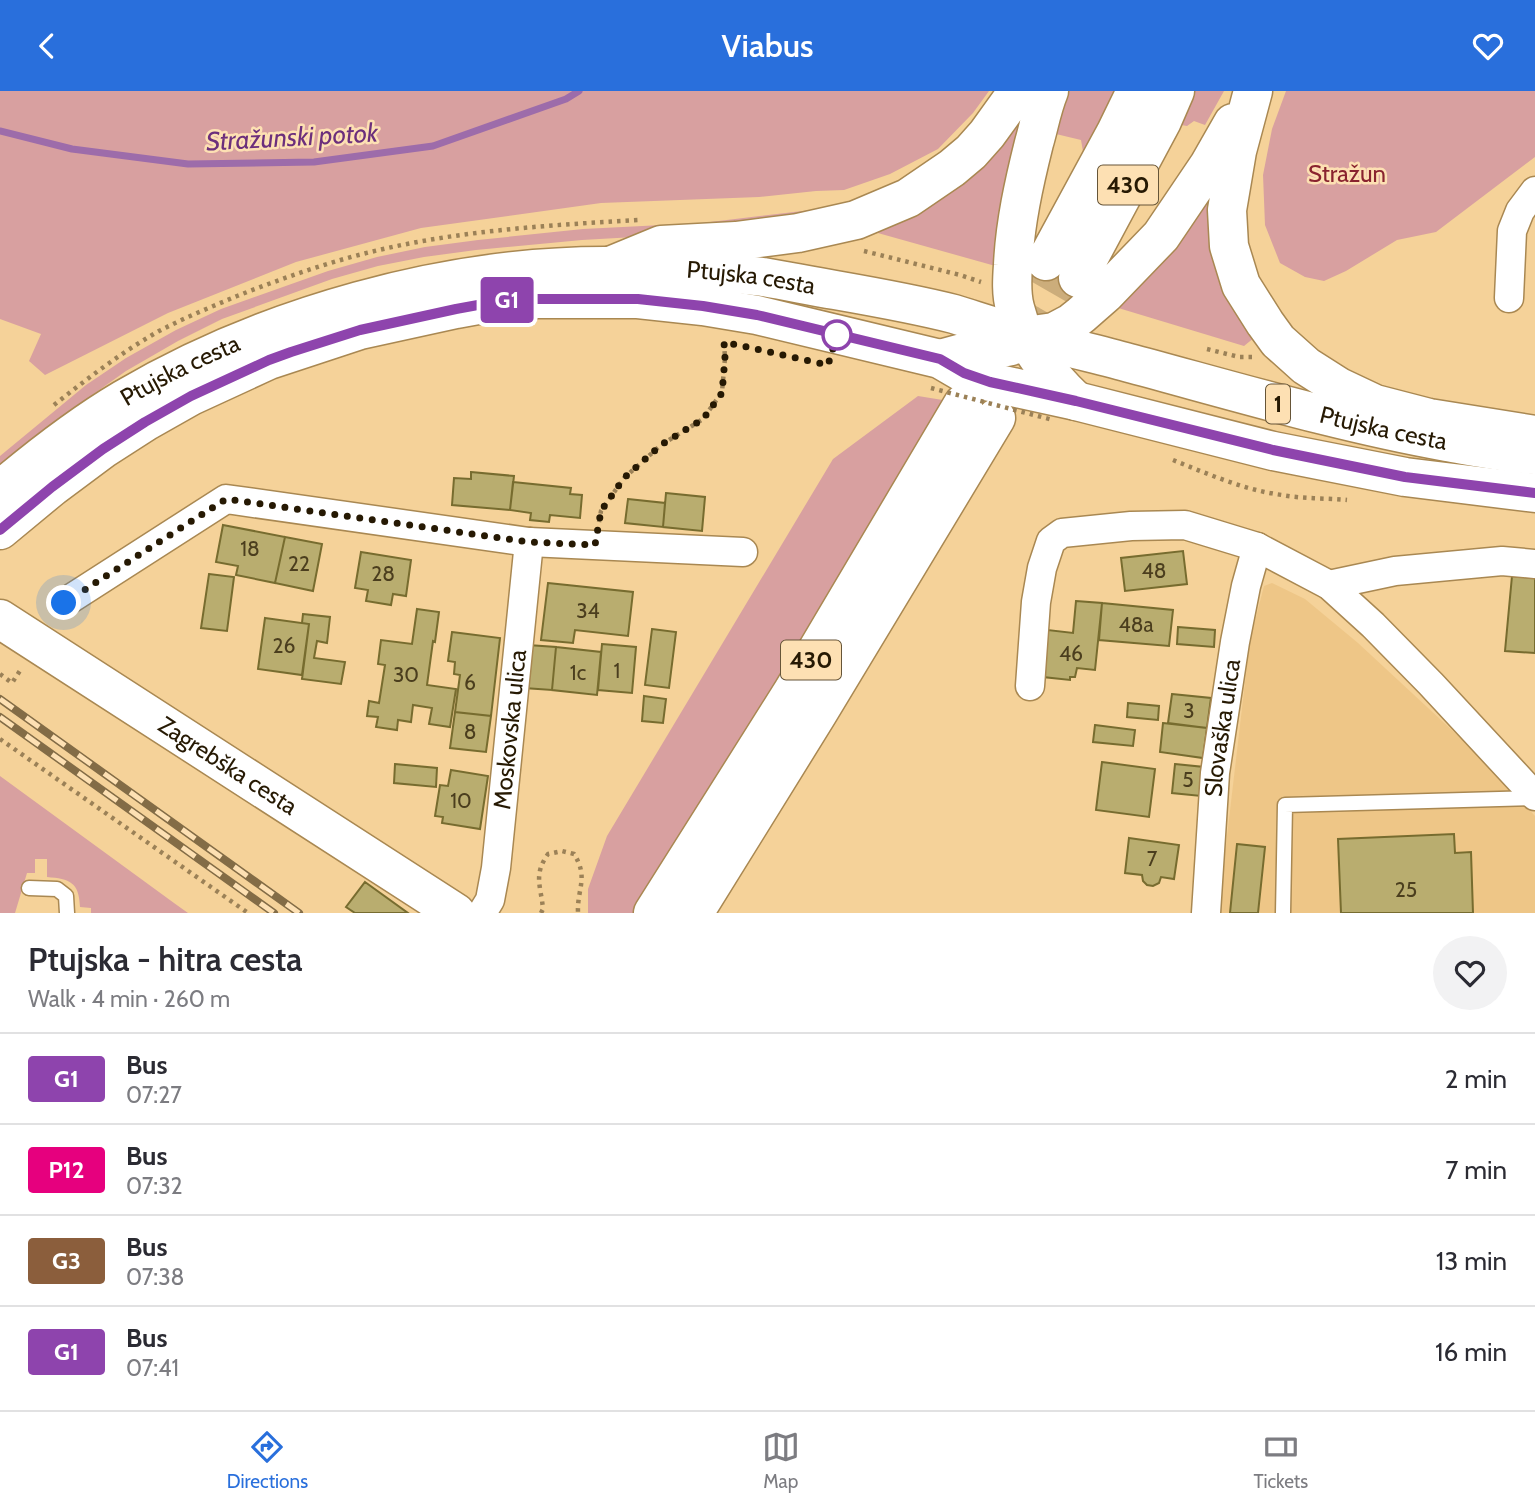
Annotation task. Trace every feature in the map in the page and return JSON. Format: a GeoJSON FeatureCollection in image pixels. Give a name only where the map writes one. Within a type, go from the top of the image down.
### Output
{"type":"FeatureCollection","features":[{"type":"Feature","properties":{"kind":"main road"},"geometry":{"type":"LineString","coordinates":[[610,266],[662,245],[736,241],[798,233],[856,221],[877,212],[908,198],[971,152],[1018,91]]}},
{"type":"Feature","properties":{"kind":"main road"},"geometry":{"type":"LineString","coordinates":[[1049,91],[1028,167],[1014,238],[1012,280],[1014,307],[1025,336],[1044,367],[1064,411]]}},
{"type":"Feature","properties":{"kind":"main road","name":"430"},"geometry":{"type":"LineString","coordinates":[[1136,91],[1116,132],[1062,269],[1162,121],[1175,91]]}},
{"type":"Feature","properties":{"kind":"main road"},"geometry":{"type":"LineString","coordinates":[[950,391],[962,353],[1011,346],[1025,336],[1054,332],[1071,323],[1105,294],[1161,236],[1209,165],[1252,91]]}},
{"type":"Feature","properties":{"kind":"main road"},"geometry":{"type":"LineString","coordinates":[[1252,91],[1237,151],[1227,210],[1229,246],[1241,285],[1278,341],[1306,366],[1339,387],[1375,404],[1429,418],[1535,435]]}},
{"type":"Feature","properties":{"kind":"main road","name":"Ptujska cesta"},"geometry":{"type":"LineString","coordinates":[[0,490],[122,400],[177,370],[254,335],[351,303],[435,283],[502,273],[610,266],[763,277],[878,297],[952,314],[1025,336],[1402,434],[1514,454],[1535,455]]}},
{"type":"Feature","properties":{"kind":"main road","name":"Ptujska cesta"},"geometry":{"type":"LineString","coordinates":[[0,530],[103,449],[145,422],[191,396],[269,360],[360,330],[511,299],[638,299],[757,315],[950,391],[964,373],[1064,411],[1405,477],[1535,493]]}},
{"type":"Feature","properties":{"kind":"main road","name":"430"},"geometry":{"type":"LineString","coordinates":[[653,913],[793,691],[950,391]]}},
{"type":"Feature","properties":{"kind":"main road","name":"430"},"geometry":{"type":"LineString","coordinates":[[694,913],[818,713],[950,391]]}},
{"type":"Feature","properties":{"kind":"main road","name":"Zagrebška cesta"},"geometry":{"type":"LineString","coordinates":[[0,619],[456,913]]}},
{"type":"Feature","properties":{"kind":"street"},"geometry":{"type":"LineString","coordinates":[[1508,298],[1511,231],[1520,211],[1535,191]]}},
{"type":"Feature","properties":{"kind":"street"},"geometry":{"type":"LineString","coordinates":[[64,603],[226,499],[529,542],[743,552]]}},
{"type":"Feature","properties":{"kind":"street"},"geometry":{"type":"LineString","coordinates":[[1030,687],[1036,602],[1042,568],[1051,541],[1062,533],[1131,526],[1185,525],[1257,547],[1329,585],[1412,665],[1535,797]]}},
{"type":"Feature","properties":{"kind":"street","name":"Moskovska ulica"},"geometry":{"type":"LineString","coordinates":[[482,913],[490,900],[496,868],[529,542]]}},
{"type":"Feature","properties":{"kind":"street","name":"Slovaška ulica"},"geometry":{"type":"LineString","coordinates":[[1206,913],[1215,772],[1235,642],[1257,547]]}},
{"type":"Feature","properties":{"kind":"street"},"geometry":{"type":"LineString","coordinates":[[1329,585],[1395,571],[1502,561],[1535,564]]}},
{"type":"Feature","properties":{"kind":"lane"},"geometry":{"type":"LineString","coordinates":[[1283,913],[1285,805],[1535,797]]}},
{"type":"Feature","properties":{"kind":"lane"},"geometry":{"type":"LineString","coordinates":[[29,888],[57,889],[66,897],[67,913]]}},
{"type":"Feature","properties":{"kind":"path"},"geometry":{"type":"LineString","coordinates":[[595,545],[601,511],[624,478],[661,445],[703,419],[722,393],[724,342],[737,345]]}},
{"type":"Feature","properties":{"kind":"path"},"geometry":{"type":"LineString","coordinates":[[950,391],[1064,411]]}},
{"type":"Feature","properties":{"kind":"path"},"geometry":{"type":"LineString","coordinates":[[0,674],[12,683],[26,662]]}},
{"type":"Feature","properties":{"kind":"path"},"geometry":{"type":"LineString","coordinates":[[0,739],[248,913]]}},
{"type":"Feature","properties":{"kind":"path"},"geometry":{"type":"LineString","coordinates":[[541,913],[543,909],[538,879],[541,865],[548,854],[562,851],[574,854],[580,863],[583,875],[578,913]]}},
{"type":"Feature","properties":{"kind":"shaded area"},"geometry":{"type":"Polygon","coordinates":[[[1272,583],[1305,599],[1358,643],[1482,758],[1535,816],[1535,913],[1218,913],[1250,640],[1264,586],[1272,583]]]}},
{"type":"Feature","properties":{"kind":"green space"},"geometry":{"type":"Polygon","coordinates":[[[0,91],[989,91],[973,113],[938,149],[890,174],[844,190],[759,197],[601,203],[421,228],[296,262],[168,313],[45,375],[29,361],[41,334],[0,319],[0,91]]]}},
{"type":"Feature","properties":{"kind":"green space"},"geometry":{"type":"Polygon","coordinates":[[[1069,91],[1122,91],[1085,163],[1081,140],[1056,134],[1069,91]]]}},
{"type":"Feature","properties":{"kind":"green space"},"geometry":{"type":"Polygon","coordinates":[[[1192,91],[1224,91],[1205,125],[1194,121],[1187,126],[1176,124],[1192,91]]]}},
{"type":"Feature","properties":{"kind":"green space","name":"Stražun"},"geometry":{"type":"Polygon","coordinates":[[[1286,91],[1535,91],[1535,157],[1436,232],[1397,240],[1324,281],[1305,277],[1280,263],[1265,225],[1263,175],[1272,129],[1286,91]]]}},
{"type":"Feature","properties":{"kind":"green space"},"geometry":{"type":"Polygon","coordinates":[[[1027,102],[999,267],[860,228],[1027,102]]]}},
{"type":"Feature","properties":{"kind":"green space"},"geometry":{"type":"Polygon","coordinates":[[[1224,168],[1265,329],[1244,346],[1115,307],[1224,168]]]}},
{"type":"Feature","properties":{"kind":"green space"},"geometry":{"type":"Polygon","coordinates":[[[815,210],[705,233],[582,240],[424,257],[332,279],[222,319],[126,371],[81,403],[0,472],[0,456],[86,385],[126,358],[221,309],[328,271],[425,247],[478,240],[583,229],[702,223],[815,210]]]}},
{"type":"Feature","properties":{"kind":"green space"},"geometry":{"type":"Polygon","coordinates":[[[918,396],[955,402],[644,913],[588,913],[588,889],[607,836],[833,459],[918,396]]]}},
{"type":"Feature","properties":{"kind":"green space"},"geometry":{"type":"Polygon","coordinates":[[[0,776],[188,913],[91,913],[91,908],[80,907],[78,892],[72,883],[47,877],[47,859],[35,859],[35,873],[27,873],[15,913],[0,913],[0,776]]]}},
{"type":"Feature","properties":{"kind":"building"},"geometry":{"type":"Polygon","coordinates":[[[471,472],[514,476],[510,510],[452,505],[454,478],[471,479],[471,472]]]}},
{"type":"Feature","properties":{"kind":"building"},"geometry":{"type":"Polygon","coordinates":[[[513,482],[571,488],[570,494],[582,495],[580,518],[550,515],[549,522],[530,520],[531,513],[510,510],[513,482]]]}},
{"type":"Feature","properties":{"kind":"building"},"geometry":{"type":"Polygon","coordinates":[[[666,493],[705,497],[702,531],[663,527],[666,493]]]}},
{"type":"Feature","properties":{"kind":"building"},"geometry":{"type":"Polygon","coordinates":[[[628,499],[665,503],[663,527],[625,523],[628,499]]]}},
{"type":"Feature","properties":{"kind":"building"},"geometry":{"type":"Polygon","coordinates":[[[223,525],[285,537],[275,583],[236,575],[238,566],[216,562],[223,525]]]}},
{"type":"Feature","properties":{"kind":"building"},"geometry":{"type":"Polygon","coordinates":[[[285,537],[322,544],[313,591],[275,583],[285,537]]]}},
{"type":"Feature","properties":{"kind":"building"},"geometry":{"type":"Polygon","coordinates":[[[1183,551],[1187,584],[1125,591],[1121,558],[1183,551]]]}},
{"type":"Feature","properties":{"kind":"building"},"geometry":{"type":"Polygon","coordinates":[[[361,552],[411,560],[406,596],[393,594],[391,605],[366,601],[368,590],[355,588],[361,552]]]}},
{"type":"Feature","properties":{"kind":"building"},"geometry":{"type":"Polygon","coordinates":[[[209,574],[234,577],[227,631],[201,628],[209,574]]]}},
{"type":"Feature","properties":{"kind":"building"},"geometry":{"type":"Polygon","coordinates":[[[1512,576],[1535,578],[1535,653],[1505,651],[1512,576]]]}},
{"type":"Feature","properties":{"kind":"building"},"geometry":{"type":"Polygon","coordinates":[[[548,583],[633,592],[628,636],[575,630],[573,643],[541,640],[548,583]]]}},
{"type":"Feature","properties":{"kind":"building"},"geometry":{"type":"Polygon","coordinates":[[[1076,601],[1102,603],[1095,670],[1077,668],[1075,677],[1070,677],[1070,680],[1043,677],[1048,630],[1073,633],[1076,601]]]}},
{"type":"Feature","properties":{"kind":"building"},"geometry":{"type":"Polygon","coordinates":[[[1102,603],[1173,610],[1169,646],[1099,640],[1102,603]]]}},
{"type":"Feature","properties":{"kind":"building"},"geometry":{"type":"Polygon","coordinates":[[[417,609],[439,612],[427,685],[456,689],[450,727],[429,724],[432,708],[413,705],[411,722],[398,720],[397,730],[376,727],[378,717],[367,716],[369,701],[379,703],[385,665],[378,664],[381,640],[412,644],[417,609]]]}},
{"type":"Feature","properties":{"kind":"building"},"geometry":{"type":"Polygon","coordinates":[[[303,614],[330,617],[327,643],[317,641],[314,658],[345,662],[341,684],[302,679],[309,624],[302,623],[303,614]]]}},
{"type":"Feature","properties":{"kind":"building"},"geometry":{"type":"Polygon","coordinates":[[[265,618],[309,624],[302,675],[258,669],[265,618]]]}},
{"type":"Feature","properties":{"kind":"building"},"geometry":{"type":"Polygon","coordinates":[[[1178,627],[1215,630],[1214,647],[1177,644],[1178,627]]]}},
{"type":"Feature","properties":{"kind":"building"},"geometry":{"type":"Polygon","coordinates":[[[652,629],[676,632],[669,688],[645,685],[652,629]]]}},
{"type":"Feature","properties":{"kind":"building"},"geometry":{"type":"Polygon","coordinates":[[[452,632],[500,638],[491,716],[455,712],[460,675],[454,674],[455,662],[448,661],[452,632]]]}},
{"type":"Feature","properties":{"kind":"building"},"geometry":{"type":"Polygon","coordinates":[[[602,644],[636,647],[632,693],[598,690],[602,644]]]}},
{"type":"Feature","properties":{"kind":"building"},"geometry":{"type":"Polygon","coordinates":[[[528,645],[556,647],[552,690],[524,688],[528,645]]]}},
{"type":"Feature","properties":{"kind":"building"},"geometry":{"type":"Polygon","coordinates":[[[556,647],[601,652],[597,695],[552,690],[556,647]]]}},
{"type":"Feature","properties":{"kind":"building"},"geometry":{"type":"Polygon","coordinates":[[[1172,694],[1211,698],[1207,728],[1168,723],[1172,694]]]}},
{"type":"Feature","properties":{"kind":"building"},"geometry":{"type":"Polygon","coordinates":[[[644,696],[666,699],[663,723],[642,721],[644,696]]]}},
{"type":"Feature","properties":{"kind":"building"},"geometry":{"type":"Polygon","coordinates":[[[1128,703],[1159,706],[1158,720],[1127,717],[1128,703]]]}},
{"type":"Feature","properties":{"kind":"building"},"geometry":{"type":"Polygon","coordinates":[[[455,712],[491,716],[486,752],[450,748],[455,712]]]}},
{"type":"Feature","properties":{"kind":"building"},"geometry":{"type":"Polygon","coordinates":[[[1163,723],[1207,728],[1203,758],[1160,752],[1163,723]]]}},
{"type":"Feature","properties":{"kind":"building"},"geometry":{"type":"Polygon","coordinates":[[[1095,725],[1135,730],[1133,746],[1093,742],[1095,725]]]}},
{"type":"Feature","properties":{"kind":"building"},"geometry":{"type":"Polygon","coordinates":[[[1102,762],[1155,769],[1149,817],[1096,810],[1102,762]]]}},
{"type":"Feature","properties":{"kind":"building"},"geometry":{"type":"Polygon","coordinates":[[[395,764],[437,768],[436,787],[394,783],[395,764]]]}},
{"type":"Feature","properties":{"kind":"building"},"geometry":{"type":"Polygon","coordinates":[[[1175,764],[1204,767],[1201,796],[1172,793],[1175,764]]]}},
{"type":"Feature","properties":{"kind":"building"},"geometry":{"type":"Polygon","coordinates":[[[451,770],[488,776],[480,829],[442,823],[443,817],[435,816],[440,785],[448,786],[451,770]]]}},
{"type":"Feature","properties":{"kind":"building"},"geometry":{"type":"Polygon","coordinates":[[[1454,834],[1455,853],[1471,852],[1473,913],[1341,913],[1338,839],[1454,834]]]}},
{"type":"Feature","properties":{"kind":"building"},"geometry":{"type":"Polygon","coordinates":[[[1129,838],[1179,845],[1174,879],[1161,877],[1159,883],[1153,886],[1143,881],[1142,875],[1125,873],[1129,838]]]}},
{"type":"Feature","properties":{"kind":"building"},"geometry":{"type":"Polygon","coordinates":[[[1237,844],[1265,847],[1258,913],[1230,913],[1237,844]]]}},
{"type":"Feature","properties":{"kind":"building"},"geometry":{"type":"Polygon","coordinates":[[[365,882],[408,913],[355,913],[346,907],[365,882]]]}},
{"type":"Feature","properties":{"kind":"waterway","name":"Stražunski potok"},"geometry":{"type":"LineString","coordinates":[[0,131],[72,149],[188,164],[314,162],[433,146],[566,99],[579,91]]}},
{"type":"Feature","properties":{"kind":"tunnel"},"geometry":{"type":"LineString","coordinates":[[1005,332],[1046,261]]}},
{"type":"Feature","properties":{"kind":"tunnel"},"geometry":{"type":"LineString","coordinates":[[1036,350],[1078,278]]}},
{"type":"Feature","properties":{"kind":"railway"},"geometry":{"type":"LineString","coordinates":[[0,699],[299,913]]}},
{"type":"Feature","properties":{"kind":"railway"},"geometry":{"type":"LineString","coordinates":[[0,717],[274,913]]}},
{"type":"Feature","properties":{"kind":"bus line","name":"G1"},"geometry":{"type":"LineString","coordinates":[[0,530],[103,449],[145,422],[191,396],[269,360],[360,330],[511,299],[638,299],[757,315],[940,359],[964,373],[990,382],[1273,450],[1405,477],[1535,493]]}},
{"type":"Feature","properties":{"kind":"route"},"geometry":{"type":"LineString","coordinates":[[64,603],[226,499],[529,542],[595,545],[601,511],[624,478],[661,445],[703,419],[722,393],[724,342],[828,365],[837,335]]}}]}
